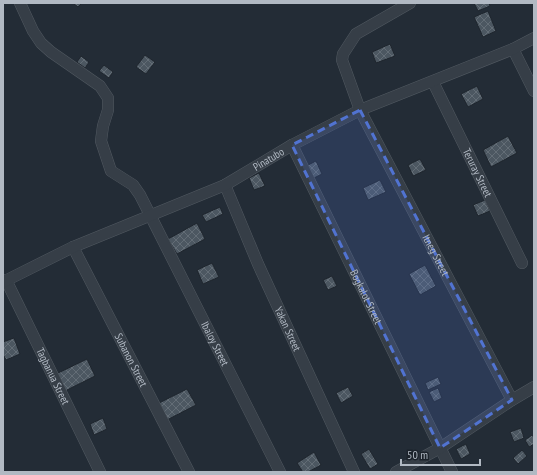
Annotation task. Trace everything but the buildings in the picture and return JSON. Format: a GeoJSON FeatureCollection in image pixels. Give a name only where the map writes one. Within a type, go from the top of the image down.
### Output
{"type":"FeatureCollection","features":[{"type":"Feature","properties":{"kind":"street","name":"Ibaloy Street"},"geometry":{"type":"LineString","coordinates":[[20,3],[32,31],[41,43],[51,52],[100,86],[108,98],[108,110],[103,126],[101,141],[111,171],[133,185],[140,195],[280,472]]}},
{"type":"Feature","properties":{"kind":"street","name":"Itneg Street"},"geometry":{"type":"LineString","coordinates":[[410,3],[356,34],[343,54],[342,60],[360,110],[512,400]]}},
{"type":"Feature","properties":{"kind":"street","name":"Pinatubo"},"geometry":{"type":"LineString","coordinates":[[5,281],[74,247],[224,185],[292,146],[360,110],[513,49],[534,38]]}},
{"type":"Feature","properties":{"kind":"street"},"geometry":{"type":"LineString","coordinates":[[513,49],[534,91]]}},
{"type":"Feature","properties":{"kind":"street","name":"Teruray Street"},"geometry":{"type":"LineString","coordinates":[[433,82],[522,263]]}},
{"type":"Feature","properties":{"kind":"street","name":"Bogkalot Street"},"geometry":{"type":"LineString","coordinates":[[292,146],[452,472]]}},
{"type":"Feature","properties":{"kind":"street","name":"Yakan Street"},"geometry":{"type":"LineString","coordinates":[[224,185],[258,264],[354,472]]}},
{"type":"Feature","properties":{"kind":"street","name":"Subanon Street"},"geometry":{"type":"LineString","coordinates":[[74,247],[190,472]]}},
{"type":"Feature","properties":{"kind":"street","name":"Tagbanua Street"},"geometry":{"type":"LineString","coordinates":[[5,281],[100,472]]}},
{"type":"Feature","properties":{"kind":"street"},"geometry":{"type":"LineString","coordinates":[[396,472],[440,448],[534,387]]}},
{"type":"Feature","properties":{"kind":"highlighted area"},"geometry":{"type":"Polygon","coordinates":[[[360,110],[512,400],[440,448],[292,145],[360,110]]]}}]}
